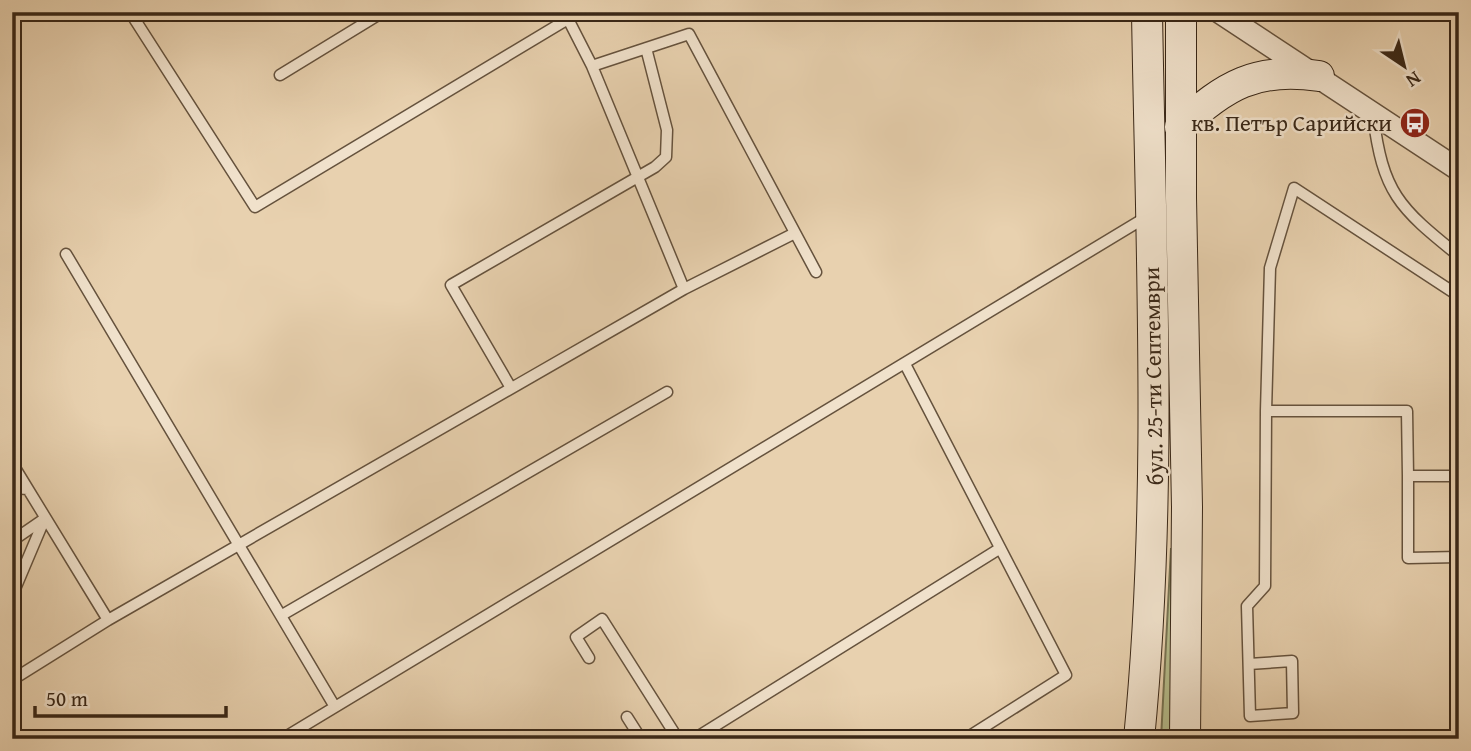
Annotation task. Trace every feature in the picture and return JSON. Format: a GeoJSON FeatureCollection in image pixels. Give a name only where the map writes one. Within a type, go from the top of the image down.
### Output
{"type":"FeatureCollection","features":[{"type":"Feature","properties":{"kind":"main road","name":"бул. 25-ти Септември"},"geometry":{"type":"LineString","coordinates":[[1147,12],[1166,206],[1187,507],[1185,739]]}},
{"type":"Feature","properties":{"kind":"main road","name":"бул. 25-ти Септември"},"geometry":{"type":"LineString","coordinates":[[1139,739],[1149,636],[1166,206],[1180,127],[1181,12]]}},
{"type":"Feature","properties":{"kind":"main road"},"geometry":{"type":"LineString","coordinates":[[1180,127],[1213,97],[1258,77],[1293,72],[1319,76]]}},
{"type":"Feature","properties":{"kind":"street"},"geometry":{"type":"LineString","coordinates":[[1219,12],[1373,112],[1456,161]]}},
{"type":"Feature","properties":{"kind":"lane"},"geometry":{"type":"LineString","coordinates":[[130,12],[255,207],[566,16],[592,66],[684,289]]}},
{"type":"Feature","properties":{"kind":"lane"},"geometry":{"type":"LineString","coordinates":[[281,75],[383,12]]}},
{"type":"Feature","properties":{"kind":"lane"},"geometry":{"type":"LineString","coordinates":[[592,66],[689,34],[816,272]]}},
{"type":"Feature","properties":{"kind":"lane"},"geometry":{"type":"LineString","coordinates":[[511,388],[451,285],[655,167],[666,157],[667,130],[646,48]]}},
{"type":"Feature","properties":{"kind":"lane"},"geometry":{"type":"LineString","coordinates":[[1373,112],[1379,159],[1385,180],[1405,209],[1459,256]]}},
{"type":"Feature","properties":{"kind":"lane"},"geometry":{"type":"LineString","coordinates":[[1249,664],[1292,662],[1293,713],[1250,716],[1247,606],[1265,586],[1270,268],[1294,188],[1459,296]]}},
{"type":"Feature","properties":{"kind":"lane"},"geometry":{"type":"LineString","coordinates":[[282,739],[1166,206]]}},
{"type":"Feature","properties":{"kind":"lane"},"geometry":{"type":"LineString","coordinates":[[12,680],[108,621],[684,289],[795,233]]}},
{"type":"Feature","properties":{"kind":"lane"},"geometry":{"type":"LineString","coordinates":[[66,254],[335,706]]}},
{"type":"Feature","properties":{"kind":"lane"},"geometry":{"type":"LineString","coordinates":[[905,364],[1066,675],[965,739]]}},
{"type":"Feature","properties":{"kind":"lane"},"geometry":{"type":"LineString","coordinates":[[282,615],[667,392]]}},
{"type":"Feature","properties":{"kind":"lane"},"geometry":{"type":"LineString","coordinates":[[1266,411],[1407,411],[1408,558],[1459,557]]}},
{"type":"Feature","properties":{"kind":"lane"},"geometry":{"type":"LineString","coordinates":[[12,463],[108,621]]}},
{"type":"Feature","properties":{"kind":"lane"},"geometry":{"type":"LineString","coordinates":[[1408,476],[1459,476]]}},
{"type":"Feature","properties":{"kind":"lane"},"geometry":{"type":"LineString","coordinates":[[12,488],[28,489]]}},
{"type":"Feature","properties":{"kind":"lane"},"geometry":{"type":"LineString","coordinates":[[12,541],[45,518]]}},
{"type":"Feature","properties":{"kind":"lane"},"geometry":{"type":"LineString","coordinates":[[12,596],[45,518]]}},
{"type":"Feature","properties":{"kind":"lane"},"geometry":{"type":"LineString","coordinates":[[694,739],[999,549]]}},
{"type":"Feature","properties":{"kind":"lane"},"geometry":{"type":"LineString","coordinates":[[589,658],[576,637],[602,619],[678,739]]}},
{"type":"Feature","properties":{"kind":"lane"},"geometry":{"type":"LineString","coordinates":[[627,717],[641,739]]}},
{"type":"Feature","properties":{"kind":"green space"},"geometry":{"type":"Polygon","coordinates":[[[1171,548],[1173,739],[1161,739],[1171,548]]]}},
{"type":"Feature","properties":{"kind":"place","name":"кв. Петър Сарийски"},"geometry":{"type":"Point","coordinates":[1415,123]}}]}
